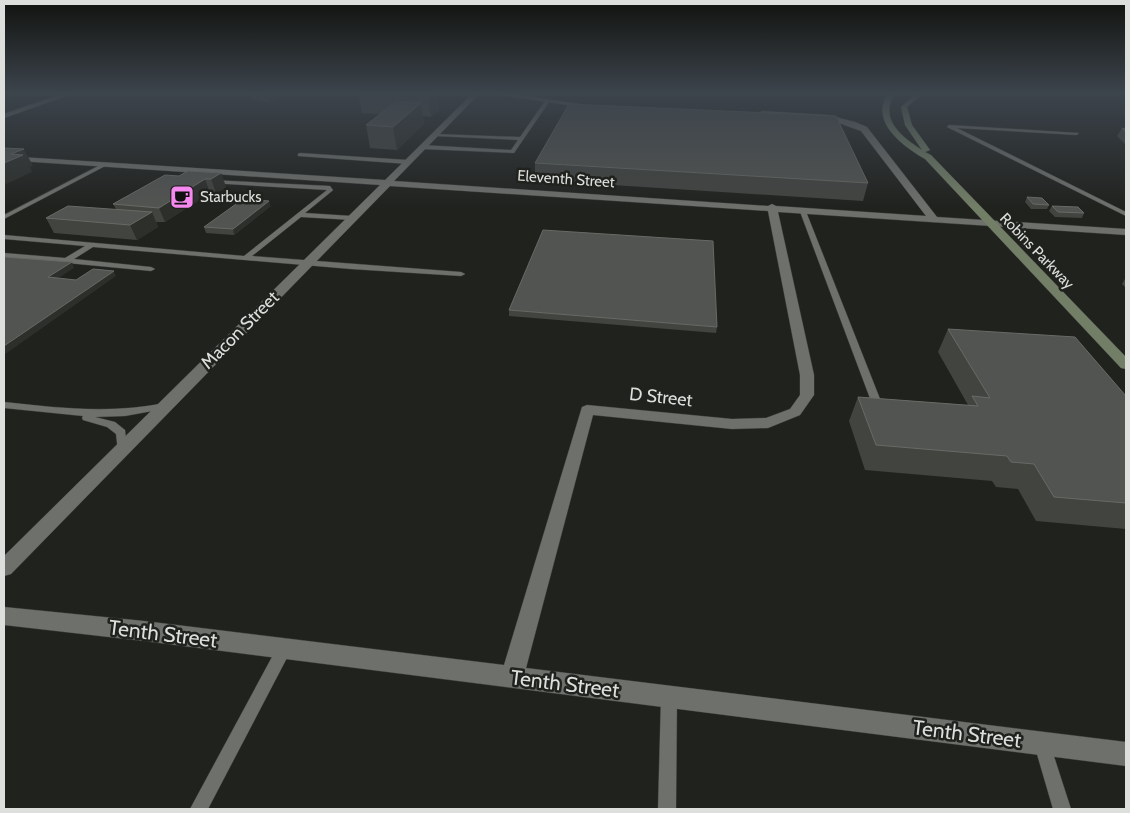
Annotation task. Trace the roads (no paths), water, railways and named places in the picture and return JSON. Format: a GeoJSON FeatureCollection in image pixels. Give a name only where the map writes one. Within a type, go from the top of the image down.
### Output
{"type":"FeatureCollection","features":[{"type":"Feature","properties":{"kind":"street","name":"Macon Street"},"geometry":{"type":"LineString","coordinates":[[4,568],[439,131]]}},
{"type":"Feature","properties":{"kind":"street"},"geometry":{"type":"LineString","coordinates":[[866,131],[934,218]]}},
{"type":"Feature","properties":{"kind":"street","name":"Robins Parkway"},"geometry":{"type":"LineString","coordinates":[[897,131],[915,151],[928,158],[1126,365]]}},
{"type":"Feature","properties":{"kind":"street","name":"Robins Parkway"},"geometry":{"type":"LineString","coordinates":[[911,131],[927,151],[928,158]]}},
{"type":"Feature","properties":{"kind":"street","name":"Eleventh Street"},"geometry":{"type":"LineString","coordinates":[[4,158],[772,207],[1126,232]]}},
{"type":"Feature","properties":{"kind":"street","name":"D Street"},"geometry":{"type":"LineString","coordinates":[[512,678],[587,410],[732,424],[768,423],[795,412],[807,395],[806,375],[772,207]]}},
{"type":"Feature","properties":{"kind":"street","name":"Tenth Street"},"geometry":{"type":"LineString","coordinates":[[4,616],[1126,754]]}},
{"type":"Feature","properties":{"kind":"lane"},"geometry":{"type":"LineString","coordinates":[[422,148],[512,152],[527,131]]}},
{"type":"Feature","properties":{"kind":"lane"},"geometry":{"type":"LineString","coordinates":[[959,131],[1126,214]]}},
{"type":"Feature","properties":{"kind":"lane"},"geometry":{"type":"LineString","coordinates":[[1028,131],[1077,134]]}},
{"type":"Feature","properties":{"kind":"lane"},"geometry":{"type":"LineString","coordinates":[[435,135],[521,139]]}},
{"type":"Feature","properties":{"kind":"lane"},"geometry":{"type":"LineString","coordinates":[[300,155],[408,162]]}},
{"type":"Feature","properties":{"kind":"lane"},"geometry":{"type":"LineString","coordinates":[[4,217],[106,164]]}},
{"type":"Feature","properties":{"kind":"lane"},"geometry":{"type":"LineString","coordinates":[[186,179],[198,171]]}},
{"type":"Feature","properties":{"kind":"lane"},"geometry":{"type":"LineString","coordinates":[[207,182],[328,187],[330,190],[247,257]]}},
{"type":"Feature","properties":{"kind":"lane"},"geometry":{"type":"LineString","coordinates":[[802,209],[883,420]]}},
{"type":"Feature","properties":{"kind":"lane"},"geometry":{"type":"LineString","coordinates":[[300,215],[352,218]]}},
{"type":"Feature","properties":{"kind":"lane"},"geometry":{"type":"LineString","coordinates":[[4,237],[461,274]]}},
{"type":"Feature","properties":{"kind":"lane"},"geometry":{"type":"LineString","coordinates":[[66,260],[93,244]]}},
{"type":"Feature","properties":{"kind":"lane"},"geometry":{"type":"LineString","coordinates":[[4,255],[151,269]]}},
{"type":"Feature","properties":{"kind":"lane"},"geometry":{"type":"LineString","coordinates":[[4,405],[119,414],[141,412],[165,406]]}},
{"type":"Feature","properties":{"kind":"lane"},"geometry":{"type":"LineString","coordinates":[[45,409],[111,424],[121,433],[122,449]]}},
{"type":"Feature","properties":{"kind":"lane"},"geometry":{"type":"LineString","coordinates":[[199,809],[284,649]]}},
{"type":"Feature","properties":{"kind":"lane"},"geometry":{"type":"LineString","coordinates":[[667,809],[669,697]]}},
{"type":"Feature","properties":{"kind":"lane"},"geometry":{"type":"LineString","coordinates":[[1042,744],[1062,809]]}},
{"type":"Feature","properties":{"kind":"place","name":"Starbucks"},"geometry":{"type":"Point","coordinates":[182,197]}}]}
